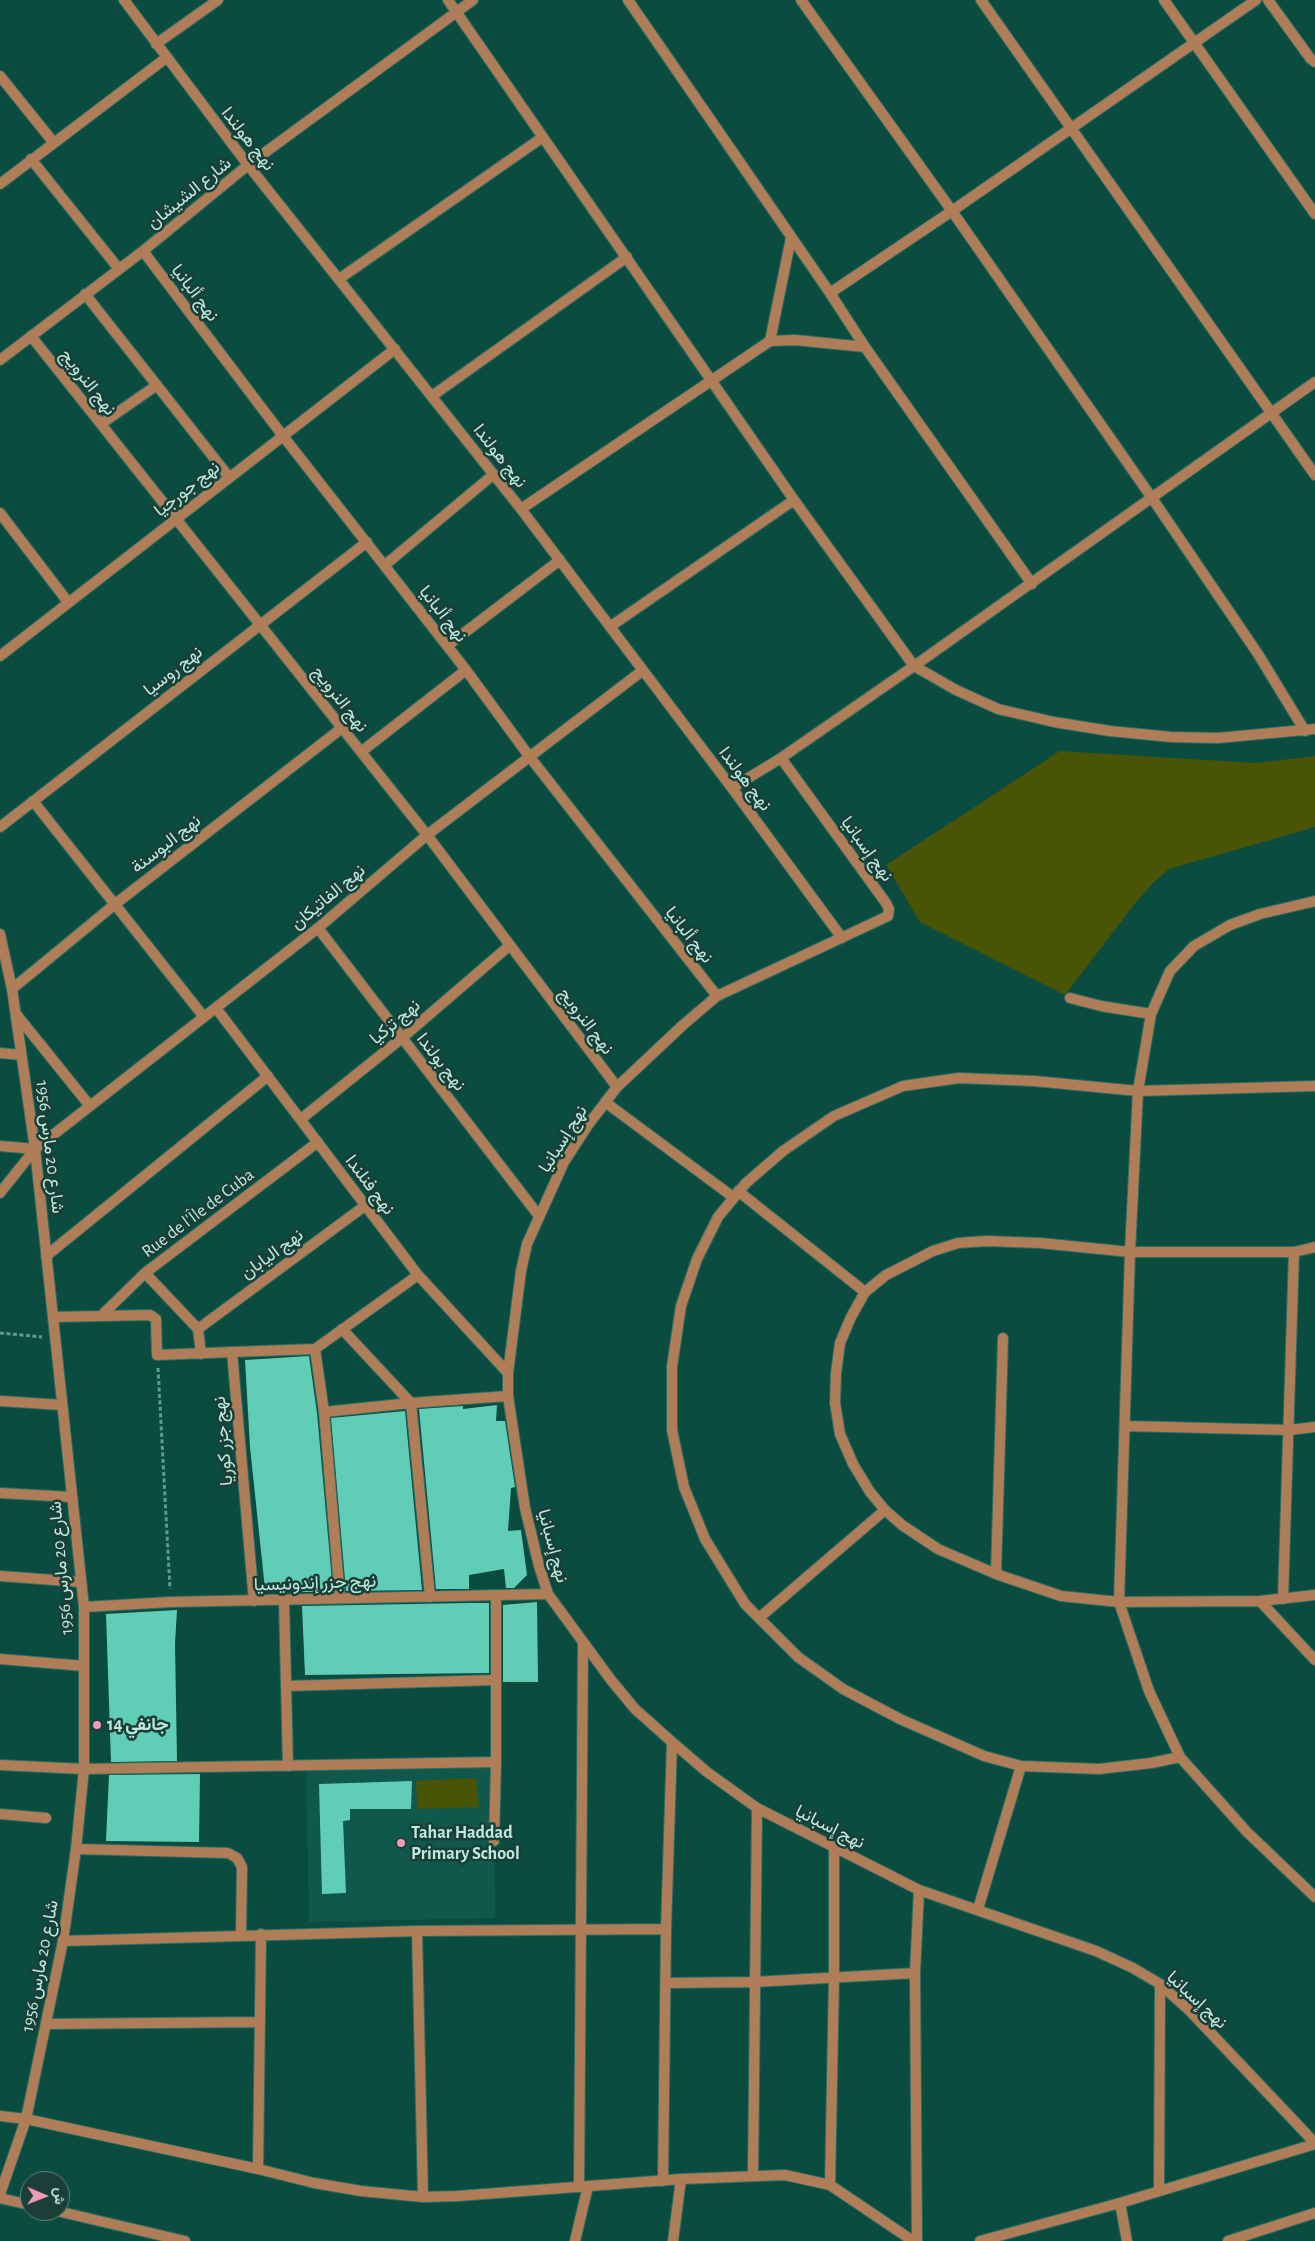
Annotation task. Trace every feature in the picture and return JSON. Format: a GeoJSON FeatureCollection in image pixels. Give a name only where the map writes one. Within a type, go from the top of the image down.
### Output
{"type":"FeatureCollection","features":[{"type":"Feature","properties":{"kind":"street","name":"نهج هولندا"},"geometry":{"type":"LineString","coordinates":[[124,0],[248,166],[521,509],[732,788],[842,938]]}},
{"type":"Feature","properties":{"kind":"street"},"geometry":{"type":"LineString","coordinates":[[156,44],[218,0]]}},
{"type":"Feature","properties":{"kind":"street"},"geometry":{"type":"LineString","coordinates":[[448,0],[712,378],[794,500],[914,666],[956,690],[998,709],[1063,724],[1171,737],[1218,738],[1310,730],[1152,498],[952,211],[801,0]]}},
{"type":"Feature","properties":{"kind":"street","name":"شارع الشيشان"},"geometry":{"type":"LineString","coordinates":[[0,360],[143,251],[248,166],[473,0]]}},
{"type":"Feature","properties":{"kind":"street"},"geometry":{"type":"LineString","coordinates":[[628,0],[830,293],[865,347],[1032,584]]}},
{"type":"Feature","properties":{"kind":"street"},"geometry":{"type":"LineString","coordinates":[[981,0],[1315,475]]}},
{"type":"Feature","properties":{"kind":"street"},"geometry":{"type":"LineString","coordinates":[[1164,0],[1314,211]]}},
{"type":"Feature","properties":{"kind":"street"},"geometry":{"type":"LineString","coordinates":[[830,293],[952,211],[1256,0]]}},
{"type":"Feature","properties":{"kind":"street"},"geometry":{"type":"LineString","coordinates":[[1268,0],[1310,58],[1315,62]]}},
{"type":"Feature","properties":{"kind":"street"},"geometry":{"type":"LineString","coordinates":[[0,184],[166,58]]}},
{"type":"Feature","properties":{"kind":"street"},"geometry":{"type":"LineString","coordinates":[[0,76],[54,143]]}},
{"type":"Feature","properties":{"kind":"street"},"geometry":{"type":"LineString","coordinates":[[339,279],[543,137]]}},
{"type":"Feature","properties":{"kind":"street"},"geometry":{"type":"LineString","coordinates":[[32,159],[118,269]]}},
{"type":"Feature","properties":{"kind":"street"},"geometry":{"type":"LineString","coordinates":[[770,341],[791,238]]}},
{"type":"Feature","properties":{"kind":"street","name":"نهج ألبانيا"},"geometry":{"type":"LineString","coordinates":[[143,251],[283,436],[466,670],[529,756],[717,996]]}},
{"type":"Feature","properties":{"kind":"street"},"geometry":{"type":"LineString","coordinates":[[432,396],[627,257]]}},
{"type":"Feature","properties":{"kind":"street"},"geometry":{"type":"LineString","coordinates":[[85,294],[229,477]]}},
{"type":"Feature","properties":{"kind":"street","name":"نهج النرويج"},"geometry":{"type":"LineString","coordinates":[[31,336],[427,835],[617,1087]]}},
{"type":"Feature","properties":{"kind":"street"},"geometry":{"type":"LineString","coordinates":[[521,509],[712,378],[770,341],[795,340],[865,347]]}},
{"type":"Feature","properties":{"kind":"street","name":"نهج جورجيا"},"geometry":{"type":"LineString","coordinates":[[0,656],[175,518],[395,349]]}},
{"type":"Feature","properties":{"kind":"street"},"geometry":{"type":"LineString","coordinates":[[732,788],[781,758],[1032,584],[1315,382]]}},
{"type":"Feature","properties":{"kind":"street"},"geometry":{"type":"LineString","coordinates":[[101,424],[157,385]]}},
{"type":"Feature","properties":{"kind":"street"},"geometry":{"type":"LineString","coordinates":[[385,565],[494,474]]}},
{"type":"Feature","properties":{"kind":"street"},"geometry":{"type":"LineString","coordinates":[[610,626],[794,500]]}},
{"type":"Feature","properties":{"kind":"street"},"geometry":{"type":"LineString","coordinates":[[0,512],[68,602]]}},
{"type":"Feature","properties":{"kind":"street","name":"نهج روسيا"},"geometry":{"type":"LineString","coordinates":[[0,827],[367,542]]}},
{"type":"Feature","properties":{"kind":"street"},"geometry":{"type":"LineString","coordinates":[[447,646],[560,560]]}},
{"type":"Feature","properties":{"kind":"street"},"geometry":{"type":"LineString","coordinates":[[361,752],[466,670]]}},
{"type":"Feature","properties":{"kind":"street","name":"نهج الفاتيكان"},"geometry":{"type":"LineString","coordinates":[[0,1193],[35,1149],[318,928],[427,835],[642,670]]}},
{"type":"Feature","properties":{"kind":"street","name":"نهج البوسنة"},"geometry":{"type":"LineString","coordinates":[[12,988],[114,905],[342,728]]}},
{"type":"Feature","properties":{"kind":"street","name":"نهج إسبانيا"},"geometry":{"type":"LineString","coordinates":[[781,758],[889,909],[888,916],[881,921],[717,996],[617,1087],[588,1125],[564,1162],[527,1244],[521,1271],[508,1373],[508,1396],[525,1508],[548,1594],[610,1680],[636,1708],[672,1742],[757,1808],[919,1890],[978,1909],[1044,1935],[1096,1951],[1133,1968],[1160,1984],[1190,2011],[1315,2144]]}},
{"type":"Feature","properties":{"kind":"street"},"geometry":{"type":"LineString","coordinates":[[33,800],[204,1017]]}},
{"type":"Feature","properties":{"kind":"street"},"geometry":{"type":"LineString","coordinates":[[1315,902],[1260,914],[1230,925],[1194,946],[1170,971],[1151,1014],[1138,1091],[1130,1252],[1119,1602],[1149,1691],[1180,1757],[1247,1832],[1315,1897]]}},
{"type":"Feature","properties":{"kind":"street","name":"نهج بولندا"},"geometry":{"type":"LineString","coordinates":[[318,928],[539,1216]]}},
{"type":"Feature","properties":{"kind":"street","name":"شارع 20 مارس 1956"},"geometry":{"type":"LineString","coordinates":[[0,934],[5,972],[12,988],[35,1149],[84,1607],[84,1769],[76,1849],[63,1941],[26,2119],[0,2196]]}},
{"type":"Feature","properties":{"kind":"street","name":"نهج تركيا"},"geometry":{"type":"LineString","coordinates":[[301,1119],[402,1038],[509,946]]}},
{"type":"Feature","properties":{"kind":"street"},"geometry":{"type":"LineString","coordinates":[[1070,998],[1101,1006],[1151,1014]]}},
{"type":"Feature","properties":{"kind":"street","name":"نهج فنلندا"},"geometry":{"type":"LineString","coordinates":[[216,1008],[418,1274],[508,1373]]}},
{"type":"Feature","properties":{"kind":"street"},"geometry":{"type":"LineString","coordinates":[[16,1014],[90,1106]]}},
{"type":"Feature","properties":{"kind":"street"},"geometry":{"type":"LineString","coordinates":[[0,1053],[21,1055]]}},
{"type":"Feature","properties":{"kind":"street"},"geometry":{"type":"LineString","coordinates":[[46,1256],[268,1076]]}},
{"type":"Feature","properties":{"kind":"street"},"geometry":{"type":"LineString","coordinates":[[1180,1757],[1150,1764],[1098,1769],[1021,1766],[984,1756],[900,1719],[843,1689],[798,1657],[745,1604],[706,1539],[684,1487],[672,1430],[672,1368],[681,1306],[697,1259],[718,1217],[736,1194],[783,1151],[834,1116],[903,1086],[959,1078],[1034,1080],[1138,1091],[1315,1086]]}},
{"type":"Feature","properties":{"kind":"street"},"geometry":{"type":"LineString","coordinates":[[605,1102],[736,1194],[866,1292]]}},
{"type":"Feature","properties":{"kind":"street","name":"Rue de l'Île de Cuba"},"geometry":{"type":"LineString","coordinates":[[102,1316],[145,1273],[318,1142]]}},
{"type":"Feature","properties":{"kind":"street"},"geometry":{"type":"LineString","coordinates":[[0,1146],[35,1149]]}},
{"type":"Feature","properties":{"kind":"street","name":"نهج اليابان"},"geometry":{"type":"LineString","coordinates":[[198,1328],[366,1205]]}},
{"type":"Feature","properties":{"kind":"street"},"geometry":{"type":"LineString","coordinates":[[1315,1247],[1294,1252],[1130,1252],[1040,1243],[987,1241],[958,1244],[933,1251],[886,1275],[866,1292],[850,1317],[840,1343],[835,1403],[840,1434],[853,1464],[870,1492],[884,1510],[902,1525],[938,1548],[996,1574],[1061,1596],[1119,1602],[1260,1601],[1315,1595]]}},
{"type":"Feature","properties":{"kind":"street"},"geometry":{"type":"LineString","coordinates":[[1283,1599],[1294,1252]]}},
{"type":"Feature","properties":{"kind":"street"},"geometry":{"type":"LineString","coordinates":[[145,1273],[198,1328],[201,1354]]}},
{"type":"Feature","properties":{"kind":"street"},"geometry":{"type":"LineString","coordinates":[[53,1317],[154,1316],[156,1319],[157,1355],[315,1349],[418,1274]]}},
{"type":"Feature","properties":{"kind":"street"},"geometry":{"type":"LineString","coordinates":[[342,1329],[411,1403],[430,1597]]}},
{"type":"Feature","properties":{"kind":"street"},"geometry":{"type":"LineString","coordinates":[[996,1574],[1003,1338]]}},
{"type":"Feature","properties":{"kind":"street"},"geometry":{"type":"LineString","coordinates":[[315,1349],[324,1412],[340,1598]]}},
{"type":"Feature","properties":{"kind":"street","name":"نهج جزر كوريا"},"geometry":{"type":"LineString","coordinates":[[232,1352],[254,1602]]}},
{"type":"Feature","properties":{"kind":"street"},"geometry":{"type":"LineString","coordinates":[[324,1412],[508,1396]]}},
{"type":"Feature","properties":{"kind":"street"},"geometry":{"type":"LineString","coordinates":[[0,1401],[62,1405]]}},
{"type":"Feature","properties":{"kind":"street"},"geometry":{"type":"LineString","coordinates":[[1124,1426],[1288,1430],[1315,1427]]}},
{"type":"Feature","properties":{"kind":"street"},"geometry":{"type":"LineString","coordinates":[[0,1493],[71,1497]]}},
{"type":"Feature","properties":{"kind":"street"},"geometry":{"type":"LineString","coordinates":[[759,1618],[884,1510]]}},
{"type":"Feature","properties":{"kind":"street"},"geometry":{"type":"LineString","coordinates":[[0,1576],[81,1582]]}},
{"type":"Feature","properties":{"kind":"street","name":"نهج جزر إندونيسيا"},"geometry":{"type":"LineString","coordinates":[[84,1607],[170,1602],[496,1597],[548,1594]]}},
{"type":"Feature","properties":{"kind":"street"},"geometry":{"type":"LineString","coordinates":[[494,1841],[496,1597]]}},
{"type":"Feature","properties":{"kind":"street"},"geometry":{"type":"LineString","coordinates":[[284,1600],[288,1766]]}},
{"type":"Feature","properties":{"kind":"street"},"geometry":{"type":"LineString","coordinates":[[1260,1601],[1315,1660]]}},
{"type":"Feature","properties":{"kind":"street"},"geometry":{"type":"LineString","coordinates":[[576,2241],[584,2186],[580,1930],[584,1644]]}},
{"type":"Feature","properties":{"kind":"street"},"geometry":{"type":"LineString","coordinates":[[0,1659],[84,1666]]}},
{"type":"Feature","properties":{"kind":"street"},"geometry":{"type":"LineString","coordinates":[[286,1686],[496,1680]]}},
{"type":"Feature","properties":{"kind":"street"},"geometry":{"type":"LineString","coordinates":[[663,2181],[666,1929],[672,1742]]}},
{"type":"Feature","properties":{"kind":"street"},"geometry":{"type":"LineString","coordinates":[[0,1765],[84,1769],[496,1762]]}},
{"type":"Feature","properties":{"kind":"street"},"geometry":{"type":"LineString","coordinates":[[978,1909],[1021,1766]]}},
{"type":"Feature","properties":{"kind":"street"},"geometry":{"type":"LineString","coordinates":[[753,2175],[757,1808]]}},
{"type":"Feature","properties":{"kind":"street"},"geometry":{"type":"LineString","coordinates":[[0,1814],[46,1818]]}},
{"type":"Feature","properties":{"kind":"street"},"geometry":{"type":"LineString","coordinates":[[830,2185],[834,1977],[834,1846]]}},
{"type":"Feature","properties":{"kind":"street"},"geometry":{"type":"LineString","coordinates":[[76,1849],[228,1854],[237,1858],[242,1867],[241,1935]]}},
{"type":"Feature","properties":{"kind":"street"},"geometry":{"type":"LineString","coordinates":[[915,2241],[916,1973],[919,1890]]}},
{"type":"Feature","properties":{"kind":"street"},"geometry":{"type":"LineString","coordinates":[[63,1941],[261,1934],[666,1929]]}},
{"type":"Feature","properties":{"kind":"street"},"geometry":{"type":"LineString","coordinates":[[417,1931],[423,2196]]}},
{"type":"Feature","properties":{"kind":"street"},"geometry":{"type":"LineString","coordinates":[[258,2169],[261,1934]]}},
{"type":"Feature","properties":{"kind":"street"},"geometry":{"type":"LineString","coordinates":[[666,1983],[754,1982],[916,1973]]}},
{"type":"Feature","properties":{"kind":"street"},"geometry":{"type":"LineString","coordinates":[[1159,2191],[1160,1984]]}},
{"type":"Feature","properties":{"kind":"street"},"geometry":{"type":"LineString","coordinates":[[46,2024],[260,2022]]}},
{"type":"Feature","properties":{"kind":"street"},"geometry":{"type":"LineString","coordinates":[[0,2116],[26,2119],[258,2169],[314,2183],[362,2191],[423,2196],[458,2196],[681,2179],[785,2175],[830,2185],[915,2241]]}},
{"type":"Feature","properties":{"kind":"street"},"geometry":{"type":"LineString","coordinates":[[980,2241],[1120,2203],[1315,2144]]}},
{"type":"Feature","properties":{"kind":"street"},"geometry":{"type":"LineString","coordinates":[[673,2241],[681,2179]]}},
{"type":"Feature","properties":{"kind":"street"},"geometry":{"type":"LineString","coordinates":[[0,2196],[20,2202]]}},
{"type":"Feature","properties":{"kind":"street"},"geometry":{"type":"LineString","coordinates":[[1120,2203],[1126,2241]]}},
{"type":"Feature","properties":{"kind":"street"},"geometry":{"type":"LineString","coordinates":[[1228,2241],[1315,2213]]}},
{"type":"Feature","properties":{"kind":"street"},"geometry":{"type":"LineString","coordinates":[[70,2214],[186,2241]]}},
{"type":"Feature","properties":{"kind":"path"},"geometry":{"type":"LineString","coordinates":[[0,1333],[55,1339]]}},
{"type":"Feature","properties":{"kind":"path"},"geometry":{"type":"LineString","coordinates":[[157,1355],[170,1602]]}},
{"type":"Feature","properties":{"kind":"shaded area","name":"Tahar Haddad Primary School"},"geometry":{"type":"Polygon","coordinates":[[[493,1766],[495,1918],[309,1922],[306,1768],[493,1766]]]}},
{"type":"Feature","properties":{"kind":"green space"},"geometry":{"type":"Polygon","coordinates":[[[1060,751],[1255,763],[1315,756],[1315,827],[1169,869],[1153,883],[1133,906],[1065,995],[920,922],[886,865],[1060,751]]]}},
{"type":"Feature","properties":{"kind":"green space"},"geometry":{"type":"Polygon","coordinates":[[[476,1778],[479,1807],[417,1809],[416,1781],[476,1778]]]}},
{"type":"Feature","properties":{"kind":"building"},"geometry":{"type":"Polygon","coordinates":[[[309,1356],[317,1413],[333,1592],[302,1592],[302,1589],[265,1589],[250,1447],[245,1360],[309,1356]]]}},
{"type":"Feature","properties":{"kind":"building"},"geometry":{"type":"Polygon","coordinates":[[[497,1405],[496,1421],[505,1421],[515,1487],[511,1488],[508,1531],[521,1530],[527,1575],[514,1588],[506,1588],[504,1569],[469,1575],[469,1589],[436,1589],[419,1409],[463,1406],[463,1409],[497,1405]]]}},
{"type":"Feature","properties":{"kind":"building"},"geometry":{"type":"Polygon","coordinates":[[[405,1411],[422,1590],[346,1591],[331,1418],[405,1411]]]}},
{"type":"Feature","properties":{"kind":"building"},"geometry":{"type":"Polygon","coordinates":[[[537,1602],[538,1682],[503,1682],[503,1605],[537,1602]]]}},
{"type":"Feature","properties":{"kind":"building"},"geometry":{"type":"Polygon","coordinates":[[[489,1603],[489,1673],[305,1675],[302,1606],[489,1603]]]}},
{"type":"Feature","properties":{"kind":"building"},"geometry":{"type":"Polygon","coordinates":[[[177,1610],[175,1644],[177,1761],[111,1762],[106,1614],[177,1610]]]}},
{"type":"Feature","properties":{"kind":"building"},"geometry":{"type":"Polygon","coordinates":[[[200,1774],[199,1842],[106,1841],[109,1775],[200,1774]]]}},
{"type":"Feature","properties":{"kind":"building"},"geometry":{"type":"Polygon","coordinates":[[[412,1781],[411,1809],[350,1809],[350,1820],[343,1821],[346,1893],[322,1894],[319,1784],[412,1781]]]}},
{"type":"Feature","properties":{"kind":"place","name":"14 جانفي"},"geometry":{"type":"Point","coordinates":[97,1725]}},
{"type":"Feature","properties":{"kind":"place","name":"Tahar Haddad Primary School"},"geometry":{"type":"Point","coordinates":[401,1843]}}]}
